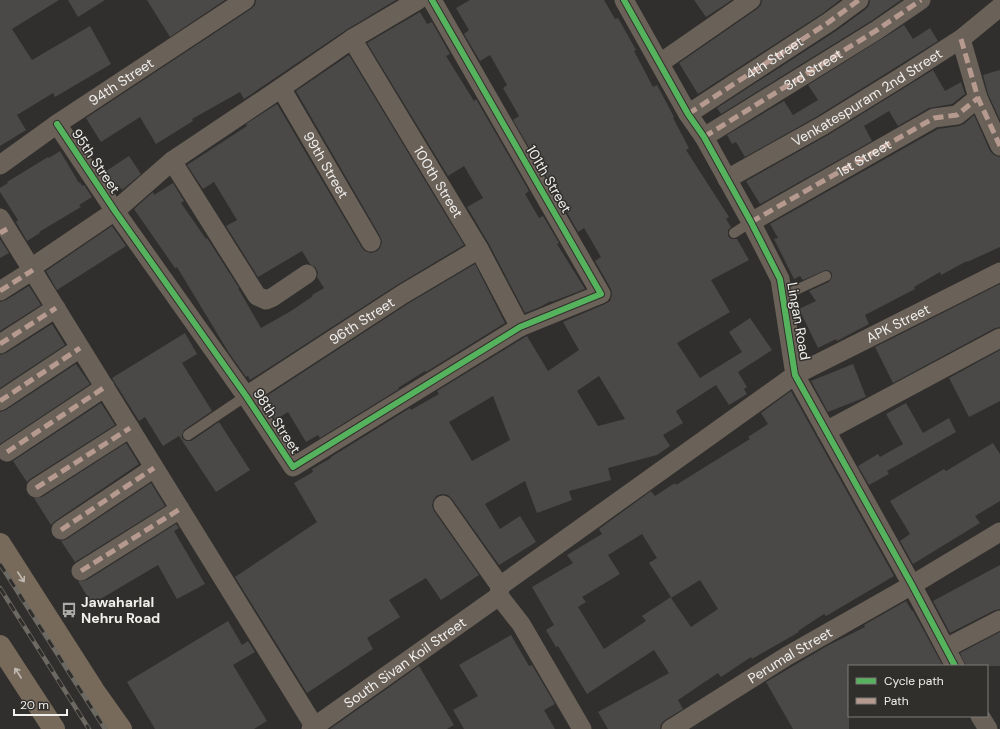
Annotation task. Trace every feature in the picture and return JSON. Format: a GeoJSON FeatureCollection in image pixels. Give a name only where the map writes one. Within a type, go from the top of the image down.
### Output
{"type":"FeatureCollection","features":[{"type":"Feature","properties":{"kind":"main road"},"geometry":{"type":"LineString","coordinates":[[0,544],[94,692],[121,729]]}},
{"type":"Feature","properties":{"kind":"main road"},"geometry":{"type":"LineString","coordinates":[[0,646],[54,729]]}},
{"type":"Feature","properties":{"kind":"street","name":"94th Street"},"geometry":{"type":"LineString","coordinates":[[0,166],[57,124],[245,0]]}},
{"type":"Feature","properties":{"kind":"street","name":"95th Street"},"geometry":{"type":"LineString","coordinates":[[57,124],[115,211],[172,161],[352,39],[418,0]]}},
{"type":"Feature","properties":{"kind":"street","name":"101th Street"},"geometry":{"type":"LineString","coordinates":[[432,0],[601,294],[520,327]]}},
{"type":"Feature","properties":{"kind":"street","name":"Lingan Road"},"geometry":{"type":"LineString","coordinates":[[624,0],[688,114],[704,137],[751,222],[780,279],[795,375],[912,585],[954,665]]}},
{"type":"Feature","properties":{"kind":"street"},"geometry":{"type":"LineString","coordinates":[[660,63],[751,0]]}},
{"type":"Feature","properties":{"kind":"street","name":"4th Street"},"geometry":{"type":"LineString","coordinates":[[688,114],[829,22],[859,0]]}},
{"type":"Feature","properties":{"kind":"street","name":"3rd Street"},"geometry":{"type":"LineString","coordinates":[[704,137],[877,30],[921,0]]}},
{"type":"Feature","properties":{"kind":"street","name":"Venkatespuram 2nd Street"},"geometry":{"type":"LineString","coordinates":[[727,179],[822,126],[961,39],[1000,7]]}},
{"type":"Feature","properties":{"kind":"street","name":"100th Street"},"geometry":{"type":"LineString","coordinates":[[352,39],[479,249],[520,327]]}},
{"type":"Feature","properties":{"kind":"street"},"geometry":{"type":"LineString","coordinates":[[961,39],[978,98],[1000,146]]}},
{"type":"Feature","properties":{"kind":"street","name":"99th Street"},"geometry":{"type":"LineString","coordinates":[[281,88],[371,242]]}},
{"type":"Feature","properties":{"kind":"street","name":"1st Street"},"geometry":{"type":"LineString","coordinates":[[751,222],[934,118],[957,115],[978,98]]}},
{"type":"Feature","properties":{"kind":"street"},"geometry":{"type":"LineString","coordinates":[[172,161],[257,296],[266,300],[273,297],[307,274]]}},
{"type":"Feature","properties":{"kind":"street","name":"98th Street"},"geometry":{"type":"LineString","coordinates":[[115,211],[246,396],[293,467],[520,327]]}},
{"type":"Feature","properties":{"kind":"street"},"geometry":{"type":"LineString","coordinates":[[0,291],[115,211]]}},
{"type":"Feature","properties":{"kind":"street"},"geometry":{"type":"LineString","coordinates":[[2,227],[32,269],[314,728]]}},
{"type":"Feature","properties":{"kind":"street","name":"96th Street"},"geometry":{"type":"LineString","coordinates":[[246,396],[402,294],[479,249]]}},
{"type":"Feature","properties":{"kind":"street","name":"APK Street"},"geometry":{"type":"LineString","coordinates":[[499,591],[795,375],[1000,272]]}},
{"type":"Feature","properties":{"kind":"street"},"geometry":{"type":"LineString","coordinates":[[0,344],[56,308]]}},
{"type":"Feature","properties":{"kind":"street"},"geometry":{"type":"LineString","coordinates":[[826,431],[1000,338]]}},
{"type":"Feature","properties":{"kind":"street"},"geometry":{"type":"LineString","coordinates":[[0,401],[80,348]]}},
{"type":"Feature","properties":{"kind":"street"},"geometry":{"type":"LineString","coordinates":[[7,452],[105,387]]}},
{"type":"Feature","properties":{"kind":"street"},"geometry":{"type":"LineString","coordinates":[[36,488],[130,428]]}},
{"type":"Feature","properties":{"kind":"street"},"geometry":{"type":"LineString","coordinates":[[60,530],[154,468]]}},
{"type":"Feature","properties":{"kind":"street"},"geometry":{"type":"LineString","coordinates":[[443,505],[521,624],[582,729]]}},
{"type":"Feature","properties":{"kind":"street"},"geometry":{"type":"LineString","coordinates":[[81,571],[180,509]]}},
{"type":"Feature","properties":{"kind":"street","name":"Perumal Street"},"geometry":{"type":"LineString","coordinates":[[671,729],[787,656],[912,585],[1000,532]]}},
{"type":"Feature","properties":{"kind":"street","name":"South Sivan Koil Street"},"geometry":{"type":"LineString","coordinates":[[314,728],[499,591]]}},
{"type":"Feature","properties":{"kind":"street"},"geometry":{"type":"LineString","coordinates":[[946,648],[1000,620]]}},
{"type":"Feature","properties":{"kind":"street"},"geometry":{"type":"LineString","coordinates":[[981,717],[988,729]]}},
{"type":"Feature","properties":{"kind":"lane"},"geometry":{"type":"LineString","coordinates":[[734,233],[751,222]]}},
{"type":"Feature","properties":{"kind":"lane"},"geometry":{"type":"LineString","coordinates":[[783,296],[826,276]]}},
{"type":"Feature","properties":{"kind":"lane"},"geometry":{"type":"LineString","coordinates":[[188,435],[246,396]]}},
{"type":"Feature","properties":{"kind":"building"},"geometry":{"type":"Polygon","coordinates":[[[0,0],[59,0],[12,29],[32,60],[90,26],[111,64],[55,97],[53,93],[17,115],[26,130],[0,146],[0,0]]]}},
{"type":"Feature","properties":{"kind":"building"},"geometry":{"type":"Polygon","coordinates":[[[68,0],[105,0],[78,17],[68,0]]]}},
{"type":"Feature","properties":{"kind":"building"},"geometry":{"type":"Polygon","coordinates":[[[147,0],[225,0],[170,37],[147,0]]]}},
{"type":"Feature","properties":{"kind":"building"},"geometry":{"type":"Polygon","coordinates":[[[256,0],[396,0],[346,30],[244,99],[240,92],[192,119],[193,121],[156,144],[140,117],[101,142],[86,118],[251,9],[255,5],[256,0]]]}},
{"type":"Feature","properties":{"kind":"building"},"geometry":{"type":"Polygon","coordinates":[[[470,0],[604,0],[615,19],[618,18],[636,50],[634,51],[653,87],[657,85],[689,148],[686,150],[729,217],[726,219],[731,227],[728,230],[728,236],[731,239],[737,239],[749,260],[711,280],[730,312],[677,343],[700,378],[742,352],[729,332],[750,318],[772,350],[738,372],[747,387],[744,389],[747,394],[729,405],[716,385],[676,411],[683,423],[663,435],[670,446],[657,455],[608,468],[611,480],[569,491],[572,500],[537,513],[525,481],[485,504],[500,529],[520,516],[536,542],[499,565],[452,499],[448,495],[442,494],[436,496],[432,506],[434,511],[479,575],[441,600],[426,578],[389,600],[400,617],[367,638],[373,649],[307,693],[235,577],[317,522],[294,483],[313,472],[312,469],[331,457],[410,408],[411,410],[439,394],[437,391],[527,336],[548,371],[579,350],[563,322],[605,304],[610,301],[612,295],[611,289],[595,261],[601,257],[584,228],[578,232],[563,205],[565,204],[550,179],[548,180],[513,120],[519,116],[503,88],[507,85],[490,55],[480,61],[464,34],[469,30],[456,8],[470,0]],[[599,376],[577,391],[598,426],[625,419],[599,376]],[[493,396],[449,422],[472,461],[510,440],[493,396]]]}},
{"type":"Feature","properties":{"kind":"building"},"geometry":{"type":"Polygon","coordinates":[[[694,0],[732,0],[706,17],[694,0]]]}},
{"type":"Feature","properties":{"kind":"building"},"geometry":{"type":"Polygon","coordinates":[[[762,0],[840,0],[823,13],[698,94],[679,63],[757,9],[761,5],[762,0]]]}},
{"type":"Feature","properties":{"kind":"building"},"geometry":{"type":"Polygon","coordinates":[[[870,0],[901,0],[871,21],[721,114],[717,108],[836,31],[866,9],[870,0]]]}},
{"type":"Feature","properties":{"kind":"building"},"geometry":{"type":"Polygon","coordinates":[[[420,12],[427,24],[432,22],[450,54],[446,56],[474,101],[476,99],[529,191],[525,194],[539,218],[543,216],[559,243],[557,244],[585,289],[551,301],[525,313],[489,244],[467,207],[483,198],[464,166],[448,176],[367,43],[420,12]]]}},
{"type":"Feature","properties":{"kind":"building"},"geometry":{"type":"Polygon","coordinates":[[[904,25],[913,39],[930,28],[938,41],[816,117],[745,157],[736,142],[732,144],[727,135],[784,101],[793,115],[818,100],[808,85],[904,25]]]}},
{"type":"Feature","properties":{"kind":"building"},"geometry":{"type":"Polygon","coordinates":[[[349,55],[464,245],[397,285],[250,380],[248,376],[246,377],[229,353],[177,267],[175,268],[134,209],[153,192],[154,195],[173,183],[184,201],[181,203],[206,239],[207,238],[239,288],[261,328],[291,311],[324,288],[317,277],[318,273],[316,268],[310,264],[302,251],[258,277],[226,226],[237,220],[214,182],[203,189],[187,165],[247,126],[246,124],[277,104],[362,248],[371,253],[377,251],[382,242],[380,236],[296,91],[349,55]]]}},
{"type":"Feature","properties":{"kind":"building"},"geometry":{"type":"Polygon","coordinates":[[[933,70],[945,91],[961,82],[965,94],[952,104],[929,108],[898,126],[889,111],[864,126],[872,141],[760,204],[746,181],[828,135],[933,70]]]}},
{"type":"Feature","properties":{"kind":"building"},"geometry":{"type":"Polygon","coordinates":[[[1000,70],[1000,120],[988,94],[983,75],[1000,70]]]}},
{"type":"Feature","properties":{"kind":"building"},"geometry":{"type":"Polygon","coordinates":[[[974,115],[990,151],[994,155],[1000,157],[1000,247],[967,261],[941,275],[940,272],[914,287],[915,289],[865,315],[869,324],[837,341],[836,339],[818,348],[799,309],[816,301],[809,291],[829,282],[832,274],[830,271],[826,270],[803,280],[800,276],[794,279],[774,239],[778,238],[770,224],[938,129],[959,126],[964,124],[974,115]]]}},
{"type":"Feature","properties":{"kind":"building"},"geometry":{"type":"Polygon","coordinates":[[[60,151],[79,183],[80,182],[82,186],[84,185],[92,197],[79,205],[81,207],[39,232],[40,233],[27,241],[16,222],[18,220],[0,192],[0,188],[8,183],[7,182],[60,151]]]}},
{"type":"Feature","properties":{"kind":"building"},"geometry":{"type":"Polygon","coordinates":[[[129,156],[141,174],[122,190],[121,188],[116,192],[103,173],[129,156]]]}},
{"type":"Feature","properties":{"kind":"building"},"geometry":{"type":"Polygon","coordinates":[[[112,226],[126,246],[57,290],[46,271],[112,226]]]}},
{"type":"Feature","properties":{"kind":"building"},"geometry":{"type":"Polygon","coordinates":[[[0,239],[9,253],[0,258],[0,239]]]}},
{"type":"Feature","properties":{"kind":"building"},"geometry":{"type":"Polygon","coordinates":[[[475,264],[505,323],[426,372],[425,371],[320,438],[318,435],[306,442],[288,412],[275,420],[262,399],[409,303],[475,264]]]}},
{"type":"Feature","properties":{"kind":"building"},"geometry":{"type":"Polygon","coordinates":[[[1000,284],[1000,327],[995,328],[893,383],[875,347],[1000,284]]]}},
{"type":"Feature","properties":{"kind":"building"},"geometry":{"type":"Polygon","coordinates":[[[29,286],[41,305],[0,331],[0,302],[29,286]]]}},
{"type":"Feature","properties":{"kind":"building"},"geometry":{"type":"Polygon","coordinates":[[[52,324],[65,345],[0,388],[0,355],[6,353],[52,324]]]}},
{"type":"Feature","properties":{"kind":"building"},"geometry":{"type":"Polygon","coordinates":[[[185,333],[197,354],[182,363],[212,411],[184,430],[182,438],[186,441],[191,441],[219,422],[250,470],[216,492],[179,436],[163,446],[145,417],[139,421],[112,378],[185,333]]]}},
{"type":"Feature","properties":{"kind":"building"},"geometry":{"type":"Polygon","coordinates":[[[1000,350],[1000,401],[969,417],[949,378],[1000,350]]]}},
{"type":"Feature","properties":{"kind":"building"},"geometry":{"type":"Polygon","coordinates":[[[76,364],[90,384],[0,444],[0,412],[6,410],[76,364]]]}},
{"type":"Feature","properties":{"kind":"building"},"geometry":{"type":"Polygon","coordinates":[[[853,364],[866,397],[828,412],[811,381],[853,364]]]}},
{"type":"Feature","properties":{"kind":"building"},"geometry":{"type":"Polygon","coordinates":[[[791,391],[894,576],[826,616],[824,614],[798,631],[799,632],[752,659],[751,657],[721,677],[718,673],[678,700],[683,709],[665,720],[661,724],[660,729],[608,729],[598,712],[669,673],[654,650],[587,694],[558,646],[556,647],[546,630],[554,625],[532,587],[573,563],[567,555],[602,534],[599,529],[651,491],[655,496],[675,483],[676,485],[750,439],[748,437],[768,424],[761,413],[791,391]],[[642,534],[608,555],[620,574],[582,597],[586,602],[578,607],[604,649],[646,621],[642,616],[671,597],[649,563],[657,558],[642,534]],[[700,580],[671,598],[691,627],[718,609],[700,580]]]}},
{"type":"Feature","properties":{"kind":"building"},"geometry":{"type":"Polygon","coordinates":[[[101,403],[115,425],[27,482],[13,461],[101,403]]]}},
{"type":"Feature","properties":{"kind":"building"},"geometry":{"type":"Polygon","coordinates":[[[906,403],[923,433],[949,418],[956,432],[887,471],[889,474],[869,485],[858,466],[878,454],[880,457],[903,444],[886,414],[906,403]]]}},
{"type":"Feature","properties":{"kind":"building"},"geometry":{"type":"Polygon","coordinates":[[[126,443],[139,464],[51,525],[34,498],[42,497],[126,443]]]}},
{"type":"Feature","properties":{"kind":"building"},"geometry":{"type":"Polygon","coordinates":[[[993,443],[1000,454],[1000,501],[975,516],[980,523],[913,564],[900,541],[910,534],[890,501],[944,469],[946,471],[993,443]]]}},
{"type":"Feature","properties":{"kind":"building"},"geometry":{"type":"Polygon","coordinates":[[[151,483],[165,506],[75,562],[61,541],[67,539],[151,483]]]}},
{"type":"Feature","properties":{"kind":"building"},"geometry":{"type":"Polygon","coordinates":[[[176,524],[179,528],[174,531],[205,584],[177,599],[158,565],[92,604],[78,581],[87,580],[176,524]]]}},
{"type":"Feature","properties":{"kind":"building"},"geometry":{"type":"Polygon","coordinates":[[[1000,565],[1000,609],[995,610],[950,633],[933,601],[1000,565]]]}},
{"type":"Feature","properties":{"kind":"building"},"geometry":{"type":"Polygon","coordinates":[[[906,601],[942,665],[848,665],[849,729],[793,729],[766,682],[827,646],[865,627],[864,625],[906,601]]]}},
{"type":"Feature","properties":{"kind":"building"},"geometry":{"type":"Polygon","coordinates":[[[228,621],[242,645],[248,641],[255,652],[233,665],[267,721],[254,729],[155,729],[127,682],[228,621]]]}},
{"type":"Feature","properties":{"kind":"building"},"geometry":{"type":"Polygon","coordinates":[[[1000,632],[1000,666],[966,665],[960,653],[1000,632]]]}},
{"type":"Feature","properties":{"kind":"building"},"geometry":{"type":"Polygon","coordinates":[[[511,635],[529,666],[532,665],[555,704],[544,710],[555,729],[464,729],[453,710],[478,696],[459,665],[511,635]]]}},
{"type":"Feature","properties":{"kind":"building"},"geometry":{"type":"Polygon","coordinates":[[[419,666],[454,725],[447,729],[330,729],[419,666]]]}},
{"type":"Feature","properties":{"kind":"railway"},"geometry":{"type":"LineString","coordinates":[[0,564],[105,729]]}},
{"type":"Feature","properties":{"kind":"railway"},"geometry":{"type":"LineString","coordinates":[[0,588],[89,729]]}},
{"type":"Feature","properties":{"kind":"marked path"},"geometry":{"type":"LineString","coordinates":[[688,114],[829,22],[859,0]]}},
{"type":"Feature","properties":{"kind":"marked path"},"geometry":{"type":"LineString","coordinates":[[704,137],[877,30],[921,0]]}},
{"type":"Feature","properties":{"kind":"marked path"},"geometry":{"type":"LineString","coordinates":[[961,39],[978,98],[1000,146]]}},
{"type":"Feature","properties":{"kind":"marked path"},"geometry":{"type":"LineString","coordinates":[[751,222],[934,118],[957,115],[978,98]]}},
{"type":"Feature","properties":{"kind":"marked path"},"geometry":{"type":"LineString","coordinates":[[0,233],[7,229]]}},
{"type":"Feature","properties":{"kind":"marked path"},"geometry":{"type":"LineString","coordinates":[[0,291],[33,270]]}},
{"type":"Feature","properties":{"kind":"marked path"},"geometry":{"type":"LineString","coordinates":[[0,344],[56,308]]}},
{"type":"Feature","properties":{"kind":"marked path"},"geometry":{"type":"LineString","coordinates":[[0,401],[80,348]]}},
{"type":"Feature","properties":{"kind":"marked path"},"geometry":{"type":"LineString","coordinates":[[7,452],[105,387]]}},
{"type":"Feature","properties":{"kind":"marked path"},"geometry":{"type":"LineString","coordinates":[[36,488],[130,428]]}},
{"type":"Feature","properties":{"kind":"marked path"},"geometry":{"type":"LineString","coordinates":[[61,530],[154,468]]}},
{"type":"Feature","properties":{"kind":"marked path"},"geometry":{"type":"LineString","coordinates":[[81,571],[180,509]]}},
{"type":"Feature","properties":{"kind":"cycle path"},"geometry":{"type":"LineString","coordinates":[[57,124],[115,211],[246,396],[293,467],[520,327],[601,294],[432,0]]}},
{"type":"Feature","properties":{"kind":"cycle path"},"geometry":{"type":"LineString","coordinates":[[624,0],[688,114],[704,137],[751,222],[780,279],[795,375],[912,585],[954,665]]}},
{"type":"Feature","properties":{"kind":"place","name":"Jawaharlal Nehru Road"},"geometry":{"type":"Point","coordinates":[69,610]}}]}
